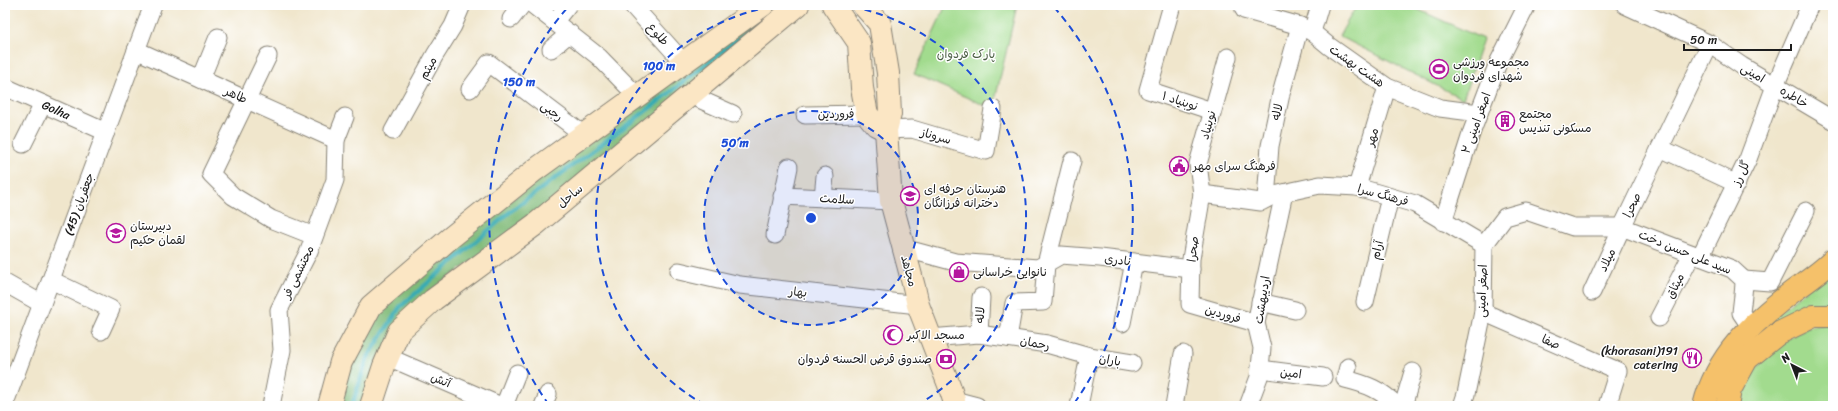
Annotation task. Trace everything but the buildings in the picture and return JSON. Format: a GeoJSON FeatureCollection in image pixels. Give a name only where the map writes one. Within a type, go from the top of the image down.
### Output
{"type":"FeatureCollection","features":[{"type":"Feature","properties":{"kind":"highway"},"geometry":{"type":"LineString","coordinates":[[1704,406],[1708,390],[1716,372],[1750,326],[1833,260]]}},
{"type":"Feature","properties":{"kind":"highway"},"geometry":{"type":"LineString","coordinates":[[1727,406],[1730,390],[1747,359],[1779,333],[1814,316],[1833,316]]}},
{"type":"Feature","properties":{"kind":"street","name":"جعفریان (45)"},"geometry":{"type":"LineString","coordinates":[[5,403],[153,5]]}},
{"type":"Feature","properties":{"kind":"street","name":"میثم"},"geometry":{"type":"LineString","coordinates":[[393,131],[435,55],[453,26],[462,5]]}},
{"type":"Feature","properties":{"kind":"street"},"geometry":{"type":"LineString","coordinates":[[511,19],[522,5]]}},
{"type":"Feature","properties":{"kind":"street"},"geometry":{"type":"LineString","coordinates":[[533,5],[555,20],[599,57],[637,96]]}},
{"type":"Feature","properties":{"kind":"street"},"geometry":{"type":"LineString","coordinates":[[555,20],[568,5]]}},
{"type":"Feature","properties":{"kind":"street","name":"طلوع"},"geometry":{"type":"LineString","coordinates":[[632,5],[684,63]]}},
{"type":"Feature","properties":{"kind":"street"},"geometry":{"type":"LineString","coordinates":[[329,406],[341,362],[371,306],[466,225],[535,170],[763,5]]}},
{"type":"Feature","properties":{"kind":"street","name":"ساحل"},"geometry":{"type":"LineString","coordinates":[[371,406],[388,356],[399,331],[433,300],[536,224],[798,5]]}},
{"type":"Feature","properties":{"kind":"street"},"geometry":{"type":"LineString","coordinates":[[833,5],[859,43],[862,88],[867,114],[876,125],[886,130]]}},
{"type":"Feature","properties":{"kind":"street","name":"مجاهد"},"geometry":{"type":"LineString","coordinates":[[863,5],[880,24],[888,80],[890,114],[886,130],[891,201],[918,305],[954,403]]}},
{"type":"Feature","properties":{"kind":"street","name":"نوبنیاد ۱"},"geometry":{"type":"LineString","coordinates":[[1172,5],[1148,90],[1212,111]]}},
{"type":"Feature","properties":{"kind":"street","name":"هشت بهشت"},"geometry":{"type":"LineString","coordinates":[[1246,5],[1244,10],[1306,29],[1387,87],[1440,108],[1479,113]]}},
{"type":"Feature","properties":{"kind":"street","name":"لاله"},"geometry":{"type":"LineString","coordinates":[[1266,199],[1270,146],[1281,94],[1306,29],[1320,5]]}},
{"type":"Feature","properties":{"kind":"street","name":"۲ اصغر امینی"},"geometry":{"type":"LineString","coordinates":[[1443,222],[1479,113],[1498,63],[1527,5]]}},
{"type":"Feature","properties":{"kind":"street","name":"گل رز"},"geometry":{"type":"LineString","coordinates":[[1696,256],[1736,184],[1748,159],[1775,86],[1810,5]]}},
{"type":"Feature","properties":{"kind":"street","name":"امینی"},"geometry":{"type":"LineString","coordinates":[[1634,7],[1710,44],[1775,86]]}},
{"type":"Feature","properties":{"kind":"street"},"geometry":{"type":"LineString","coordinates":[[551,49],[570,33]]}},
{"type":"Feature","properties":{"kind":"street"},"geometry":{"type":"LineString","coordinates":[[201,79],[218,37]]}},
{"type":"Feature","properties":{"kind":"street","name":"صحرا"},"geometry":{"type":"LineString","coordinates":[[1484,244],[1505,217],[1526,211],[1573,227],[1622,227],[1710,44]]}},
{"type":"Feature","properties":{"kind":"street","name":"طاهر"},"geometry":{"type":"LineString","coordinates":[[136,50],[336,140]]}},
{"type":"Feature","properties":{"kind":"street"},"geometry":{"type":"LineString","coordinates":[[268,56],[211,174],[233,196],[271,219],[314,236]]}},
{"type":"Feature","properties":{"kind":"street","name":"نوبنیاد"},"geometry":{"type":"LineString","coordinates":[[1202,194],[1198,164],[1228,57]]}},
{"type":"Feature","properties":{"kind":"street","name":"رجبی"},"geometry":{"type":"LineString","coordinates":[[470,89],[489,63],[584,135]]}},
{"type":"Feature","properties":{"kind":"street","name":"خاطره"},"geometry":{"type":"LineString","coordinates":[[1775,86],[1833,120]]}},
{"type":"Feature","properties":{"kind":"street","name":"Golha"},"geometry":{"type":"LineString","coordinates":[[5,87],[106,132]]}},
{"type":"Feature","properties":{"kind":"street","name":"مهر"},"geometry":{"type":"LineString","coordinates":[[1357,187],[1387,87]]}},
{"type":"Feature","properties":{"kind":"street"},"geometry":{"type":"LineString","coordinates":[[690,95],[733,114]]}},
{"type":"Feature","properties":{"kind":"street"},"geometry":{"type":"LineString","coordinates":[[23,144],[43,104]]}},
{"type":"Feature","properties":{"kind":"street","name":"سروناز"},"geometry":{"type":"LineString","coordinates":[[886,130],[912,129],[986,151],[993,109]]}},
{"type":"Feature","properties":{"kind":"street","name":"فروردین"},"geometry":{"type":"LineString","coordinates":[[804,115],[867,114]]}},
{"type":"Feature","properties":{"kind":"street","name":"محتشمی فر"},"geometry":{"type":"LineString","coordinates":[[271,406],[282,350],[279,310],[309,251],[335,180],[336,140],[345,117]]}},
{"type":"Feature","properties":{"kind":"street"},"geometry":{"type":"LineString","coordinates":[[1660,148],[1736,184]]}},
{"type":"Feature","properties":{"kind":"street"},"geometry":{"type":"LineString","coordinates":[[1008,338],[1014,303],[1043,302],[1046,264],[1072,161]]}},
{"type":"Feature","properties":{"kind":"street"},"geometry":{"type":"LineString","coordinates":[[775,235],[789,167]]}},
{"type":"Feature","properties":{"kind":"street"},"geometry":{"type":"LineString","coordinates":[[823,198],[825,176]]}},
{"type":"Feature","properties":{"kind":"street","name":"فرهنگ سرا"},"geometry":{"type":"LineString","coordinates":[[1202,194],[1261,202],[1274,195],[1320,185],[1357,187],[1415,204],[1443,222]]}},
{"type":"Feature","properties":{"kind":"street","name":"اردیبهشت"},"geometry":{"type":"LineString","coordinates":[[1248,406],[1259,377],[1262,348],[1256,323],[1284,193]]}},
{"type":"Feature","properties":{"kind":"street","name":"صحرا"},"geometry":{"type":"LineString","coordinates":[[1190,304],[1191,259],[1202,194]]}},
{"type":"Feature","properties":{"kind":"street","name":"سلامت"},"geometry":{"type":"LineString","coordinates":[[782,196],[891,201]]}},
{"type":"Feature","properties":{"kind":"street","name":"آرام"},"geometry":{"type":"LineString","coordinates":[[1365,302],[1390,197]]}},
{"type":"Feature","properties":{"kind":"street"},"geometry":{"type":"LineString","coordinates":[[1744,280],[1770,282],[1806,211]]}},
{"type":"Feature","properties":{"kind":"street"},"geometry":{"type":"LineString","coordinates":[[1443,222],[1484,244]]}},
{"type":"Feature","properties":{"kind":"street","name":"سید علی حسن دخت"},"geometry":{"type":"LineString","coordinates":[[1622,227],[1732,269],[1744,280],[1744,297],[1741,313],[1750,326]]}},
{"type":"Feature","properties":{"kind":"street","name":"میلاد"},"geometry":{"type":"LineString","coordinates":[[1592,292],[1622,227]]}},
{"type":"Feature","properties":{"kind":"street","name":"اصغر امینی"},"geometry":{"type":"LineString","coordinates":[[1462,406],[1484,312],[1484,244]]}},
{"type":"Feature","properties":{"kind":"street","name":"نادری"},"geometry":{"type":"LineString","coordinates":[[903,248],[955,262],[1038,268],[1060,255],[1191,269]]}},
{"type":"Feature","properties":{"kind":"street","name":"میثاق"},"geometry":{"type":"LineString","coordinates":[[1659,318],[1696,256]]}},
{"type":"Feature","properties":{"kind":"street"},"geometry":{"type":"LineString","coordinates":[[1122,322],[1134,262]]}},
{"type":"Feature","properties":{"kind":"street","name":"بهار"},"geometry":{"type":"LineString","coordinates":[[679,271],[740,285],[918,305]]}},
{"type":"Feature","properties":{"kind":"street"},"geometry":{"type":"LineString","coordinates":[[51,280],[111,309],[101,331]]}},
{"type":"Feature","properties":{"kind":"street"},"geometry":{"type":"LineString","coordinates":[[5,283],[42,304]]}},
{"type":"Feature","properties":{"kind":"street","name":"لاله"},"geometry":{"type":"LineString","coordinates":[[980,334],[981,297]]}},
{"type":"Feature","properties":{"kind":"street"},"geometry":{"type":"LineString","coordinates":[[1260,302],[1295,310]]}},
{"type":"Feature","properties":{"kind":"street","name":"فروردین"},"geometry":{"type":"LineString","coordinates":[[1190,304],[1256,323]]}},
{"type":"Feature","properties":{"kind":"street","name":"صفا"},"geometry":{"type":"LineString","coordinates":[[1484,312],[1618,371],[1607,406]]}},
{"type":"Feature","properties":{"kind":"street","name":"رحمان"},"geometry":{"type":"LineString","coordinates":[[930,338],[980,334],[1047,344],[1089,356]]}},
{"type":"Feature","properties":{"kind":"street"},"geometry":{"type":"LineString","coordinates":[[1174,406],[1183,354]]}},
{"type":"Feature","properties":{"kind":"street","name":"آتش"},"geometry":{"type":"LineString","coordinates":[[388,356],[495,404]]}},
{"type":"Feature","properties":{"kind":"street"},"geometry":{"type":"LineString","coordinates":[[1079,406],[1089,356]]}},
{"type":"Feature","properties":{"kind":"street","name":"باران"},"geometry":{"type":"LineString","coordinates":[[1089,356],[1132,364]]}},
{"type":"Feature","properties":{"kind":"street","name":"امین"},"geometry":{"type":"LineString","coordinates":[[1260,369],[1323,377]]}},
{"type":"Feature","properties":{"kind":"street"},"geometry":{"type":"LineString","coordinates":[[1403,406],[1413,372]]}},
{"type":"Feature","properties":{"kind":"street"},"geometry":{"type":"LineString","coordinates":[[495,404],[517,373]]}},
{"type":"Feature","properties":{"kind":"street"},"geometry":{"type":"LineString","coordinates":[[1347,373],[1391,400],[1397,406]]}},
{"type":"Feature","properties":{"kind":"street"},"geometry":{"type":"LineString","coordinates":[[954,403],[977,406]]}},
{"type":"Feature","properties":{"kind":"green space"},"geometry":{"type":"Polygon","coordinates":[[[776,5],[790,5],[553,201],[443,282],[363,406],[335,406],[347,367],[376,311],[468,232],[776,5]]]}},
{"type":"Feature","properties":{"kind":"green space","name":"پارک فردوان"},"geometry":{"type":"Polygon","coordinates":[[[946,5],[1017,5],[993,109],[914,74],[946,5]]]}},
{"type":"Feature","properties":{"kind":"green space","name":"مجموعه ورزشی شهدای فردوان"},"geometry":{"type":"Polygon","coordinates":[[[1357,5],[1408,5],[1483,39],[1463,99],[1339,36],[1357,5]]]}},
{"type":"Feature","properties":{"kind":"green space"},"geometry":{"type":"Polygon","coordinates":[[[1833,266],[1833,302],[1809,306],[1776,323],[1721,406],[1716,406],[1719,386],[1739,347],[1833,266]]]}},
{"type":"Feature","properties":{"kind":"green space"},"geometry":{"type":"Polygon","coordinates":[[[1833,323],[1833,406],[1740,406],[1751,374],[1775,347],[1807,327],[1833,323]]]}},
{"type":"Feature","properties":{"kind":"waterway"},"geometry":{"type":"LineString","coordinates":[[352,406],[367,359],[400,307],[511,211],[654,105],[766,17]]}},
{"type":"Feature","properties":{"kind":"place","name":"مجموعه ورزشی شهدای فردوان"},"geometry":{"type":"Point","coordinates":[1439,69]}},
{"type":"Feature","properties":{"kind":"place","name":"مجتمع مسکونی تندیس"},"geometry":{"type":"Point","coordinates":[1505,121]}},
{"type":"Feature","properties":{"kind":"place","name":"فرهنگ سرای مهر"},"geometry":{"type":"Point","coordinates":[1179,166]}},
{"type":"Feature","properties":{"kind":"place","name":"هنرستان حرفه ای دخترانه فرزانگان"},"geometry":{"type":"Point","coordinates":[910,196]}},
{"type":"Feature","properties":{"kind":"place","name":"دبیرستان لقمان حکیم"},"geometry":{"type":"Point","coordinates":[116,233]}},
{"type":"Feature","properties":{"kind":"place","name":"نانوایی خراسانی"},"geometry":{"type":"Point","coordinates":[959,272]}},
{"type":"Feature","properties":{"kind":"place","name":"مسجد الاکبر"},"geometry":{"type":"Point","coordinates":[893,335]}},
{"type":"Feature","properties":{"kind":"place","name":"(khorasani)191 catering"},"geometry":{"type":"Point","coordinates":[1692,358]}},
{"type":"Feature","properties":{"kind":"place","name":"صندوق قرض الحسنه فردوان"},"geometry":{"type":"Point","coordinates":[946,359]}}]}
